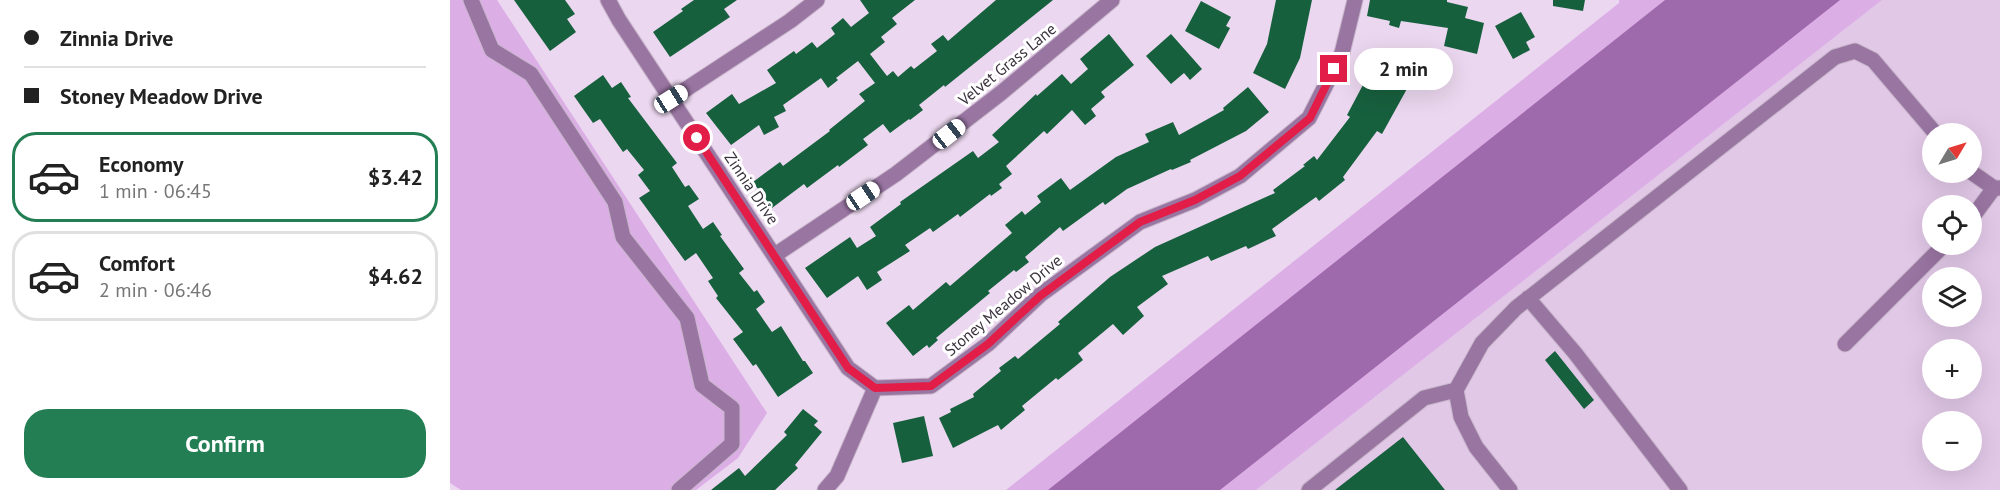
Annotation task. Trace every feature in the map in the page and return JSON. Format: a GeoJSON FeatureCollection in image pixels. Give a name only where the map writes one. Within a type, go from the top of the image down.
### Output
{"type":"FeatureCollection","features":[{"type":"Feature","properties":{"kind":"street"},"geometry":{"type":"LineString","coordinates":[[471,0],[492,50],[531,74],[615,202],[623,237],[687,318],[702,385],[732,408],[732,444],[679,490]]}},
{"type":"Feature","properties":{"kind":"street","name":"Zinnia Drive"},"geometry":{"type":"LineString","coordinates":[[608,0],[848,368],[875,388]]}},
{"type":"Feature","properties":{"kind":"street"},"geometry":{"type":"LineString","coordinates":[[671,99],[790,21],[817,0]]}},
{"type":"Feature","properties":{"kind":"street","name":"Velvet Grass Lane"},"geometry":{"type":"LineString","coordinates":[[775,255],[896,174],[1001,93],[1112,0]]}},
{"type":"Feature","properties":{"kind":"street","name":"Stoney Meadow Drive"},"geometry":{"type":"LineString","coordinates":[[875,388],[931,386],[988,344],[1040,296],[1140,222],[1195,200],[1240,176],[1310,118],[1342,53],[1355,0]]}},
{"type":"Feature","properties":{"kind":"street"},"geometry":{"type":"LineString","coordinates":[[1510,490],[1476,447],[1461,417],[1456,390],[1482,343],[1516,308],[1835,57],[1855,51],[1873,60],[1927,123]]}},
{"type":"Feature","properties":{"kind":"street"},"geometry":{"type":"LineString","coordinates":[[1982,179],[1997,188],[1982,206]]}},
{"type":"Feature","properties":{"kind":"street"},"geometry":{"type":"LineString","coordinates":[[1845,344],[1934,255]]}},
{"type":"Feature","properties":{"kind":"street"},"geometry":{"type":"LineString","coordinates":[[1528,298],[1575,353],[1680,490]]}},
{"type":"Feature","properties":{"kind":"street"},"geometry":{"type":"LineString","coordinates":[[825,490],[837,476],[875,388]]}},
{"type":"Feature","properties":{"kind":"street"},"geometry":{"type":"LineString","coordinates":[[1309,490],[1424,398],[1456,390]]}},
{"type":"Feature","properties":{"kind":"shaded area"},"geometry":{"type":"Polygon","coordinates":[[[450,0],[497,0],[767,413],[738,458],[696,490],[461,490],[450,483],[450,0]]]}},
{"type":"Feature","properties":{"kind":"shaded area"},"geometry":{"type":"Polygon","coordinates":[[[1619,0],[1882,0],[1256,490],[1006,490],[1619,3],[1619,0]]]}},
{"type":"Feature","properties":{"kind":"shaded area"},"geometry":{"type":"Polygon","coordinates":[[[1665,0],[1840,0],[1220,490],[1048,490],[1665,0]]]}},
{"type":"Feature","properties":{"kind":"shaded area"},"geometry":{"type":"Polygon","coordinates":[[[1882,0],[2000,0],[2000,490],[1256,490],[1882,0]]]}},
{"type":"Feature","properties":{"kind":"building"},"geometry":{"type":"Polygon","coordinates":[[[514,0],[565,0],[575,14],[567,19],[576,32],[550,51],[514,0]]]}},
{"type":"Feature","properties":{"kind":"building"},"geometry":{"type":"Polygon","coordinates":[[[694,0],[737,0],[724,9],[730,17],[670,57],[653,32],[683,11],[681,9],[694,0]]]}},
{"type":"Feature","properties":{"kind":"building"},"geometry":{"type":"Polygon","coordinates":[[[860,0],[915,0],[892,18],[897,24],[881,37],[885,42],[870,54],[887,76],[893,71],[898,77],[911,66],[914,69],[937,51],[931,44],[943,35],[948,41],[996,0],[1053,0],[945,87],[944,85],[919,105],[923,110],[910,120],[890,133],[883,124],[863,139],[868,145],[839,167],[838,165],[807,188],[804,184],[772,208],[753,182],[780,162],[783,166],[830,131],[865,101],[859,94],[875,83],[858,61],[836,78],[838,80],[828,88],[821,78],[783,105],[786,111],[774,117],[779,127],[764,135],[759,125],[731,145],[706,113],[732,94],[739,104],[776,83],[767,70],[794,51],[796,54],[812,42],[817,48],[835,34],[831,28],[843,18],[851,27],[869,13],[860,0]]]}},
{"type":"Feature","properties":{"kind":"building"},"geometry":{"type":"Polygon","coordinates":[[[1276,0],[1312,0],[1300,58],[1285,89],[1253,73],[1267,44],[1276,0]]]}},
{"type":"Feature","properties":{"kind":"building"},"geometry":{"type":"Polygon","coordinates":[[[1370,0],[1447,0],[1447,2],[1468,7],[1465,18],[1484,23],[1477,54],[1444,46],[1448,28],[1401,21],[1399,28],[1389,25],[1390,21],[1367,16],[1370,0]]]}},
{"type":"Feature","properties":{"kind":"building"},"geometry":{"type":"Polygon","coordinates":[[[1553,0],[1585,0],[1583,11],[1553,6],[1553,0]]]}},
{"type":"Feature","properties":{"kind":"building"},"geometry":{"type":"Polygon","coordinates":[[[1201,1],[1231,17],[1226,26],[1230,28],[1219,49],[1185,31],[1201,1]]]}},
{"type":"Feature","properties":{"kind":"building"},"geometry":{"type":"Polygon","coordinates":[[[1521,12],[1535,37],[1526,42],[1530,50],[1513,59],[1495,26],[1521,12]]]}},
{"type":"Feature","properties":{"kind":"building"},"geometry":{"type":"Polygon","coordinates":[[[1109,34],[1134,65],[1101,92],[1105,97],[1091,109],[1096,116],[1085,125],[1072,110],[1047,134],[1044,131],[1006,166],[1012,174],[999,184],[1002,188],[991,196],[990,194],[960,217],[958,214],[933,232],[930,228],[905,245],[910,251],[877,272],[882,280],[867,290],[858,276],[827,298],[805,268],[850,237],[857,248],[876,236],[870,227],[901,204],[900,202],[973,151],[978,158],[999,142],[992,135],[1036,94],[1037,96],[1062,74],[1071,84],[1088,69],[1080,59],[1109,34]]]}},
{"type":"Feature","properties":{"kind":"building"},"geometry":{"type":"Polygon","coordinates":[[[1171,34],[1202,69],[1190,80],[1184,73],[1171,84],[1146,56],[1171,34]]]}},
{"type":"Feature","properties":{"kind":"building"},"geometry":{"type":"Polygon","coordinates":[[[1383,55],[1421,70],[1414,89],[1408,87],[1382,134],[1377,131],[1343,177],[1345,180],[1319,201],[1316,197],[1272,229],[1276,236],[1248,249],[1246,246],[1211,261],[1208,256],[1162,276],[1168,284],[1137,307],[1144,316],[1123,335],[1113,324],[1078,353],[1083,360],[1058,380],[1056,378],[1022,406],[1025,410],[1001,430],[998,425],[953,448],[939,418],[951,412],[950,409],[974,397],[973,394],[1001,371],[999,368],[1015,356],[1018,359],[1060,324],[1058,322],[1110,277],[1155,247],[1275,193],[1273,190],[1305,166],[1303,165],[1314,156],[1317,160],[1350,117],[1347,115],[1365,81],[1361,80],[1368,60],[1379,64],[1383,55]]]}},
{"type":"Feature","properties":{"kind":"building"},"geometry":{"type":"Polygon","coordinates":[[[603,75],[612,88],[621,82],[631,97],[628,98],[677,163],[672,167],[685,187],[689,185],[699,199],[688,206],[703,229],[713,222],[722,235],[720,236],[744,269],[739,273],[754,292],[757,290],[765,302],[756,309],[772,332],[781,326],[813,373],[778,397],[756,364],[753,366],[733,339],[743,332],[716,298],[718,296],[708,281],[713,278],[696,253],[685,261],[639,198],[650,191],[638,175],[644,170],[627,149],[623,152],[600,119],[593,123],[574,96],[603,75]]]}},
{"type":"Feature","properties":{"kind":"building"},"geometry":{"type":"Polygon","coordinates":[[[1248,87],[1269,112],[1246,131],[1190,160],[1191,162],[1127,189],[1105,205],[1103,202],[1063,231],[1060,227],[1025,257],[1029,262],[1016,272],[1014,270],[988,291],[990,293],[936,338],[938,340],[929,348],[927,345],[913,356],[886,323],[909,305],[913,310],[946,282],[950,286],[1012,233],[1005,225],[1022,211],[1025,215],[1041,202],[1037,196],[1061,178],[1070,190],[1116,157],[1149,142],[1145,134],[1173,122],[1179,135],[1224,110],[1223,108],[1248,87]]]}},
{"type":"Feature","properties":{"kind":"building"},"geometry":{"type":"Polygon","coordinates":[[[1555,351],[1594,400],[1584,409],[1545,360],[1555,351]]]}},
{"type":"Feature","properties":{"kind":"building"},"geometry":{"type":"Polygon","coordinates":[[[803,409],[818,421],[814,425],[822,432],[795,465],[798,468],[775,490],[711,490],[739,468],[745,476],[787,435],[784,432],[803,409]]]}},
{"type":"Feature","properties":{"kind":"building"},"geometry":{"type":"Polygon","coordinates":[[[924,416],[933,456],[902,463],[893,423],[924,416]]]}},
{"type":"Feature","properties":{"kind":"building"},"geometry":{"type":"Polygon","coordinates":[[[1403,437],[1445,490],[1335,490],[1403,437]]]}},
{"type":"Feature","properties":{"kind":"route"},"geometry":{"type":"LineString","coordinates":[[697,138],[848,368],[875,388],[931,386],[988,344],[1040,296],[1140,222],[1195,200],[1240,176],[1310,118],[1334,69]]}}]}
